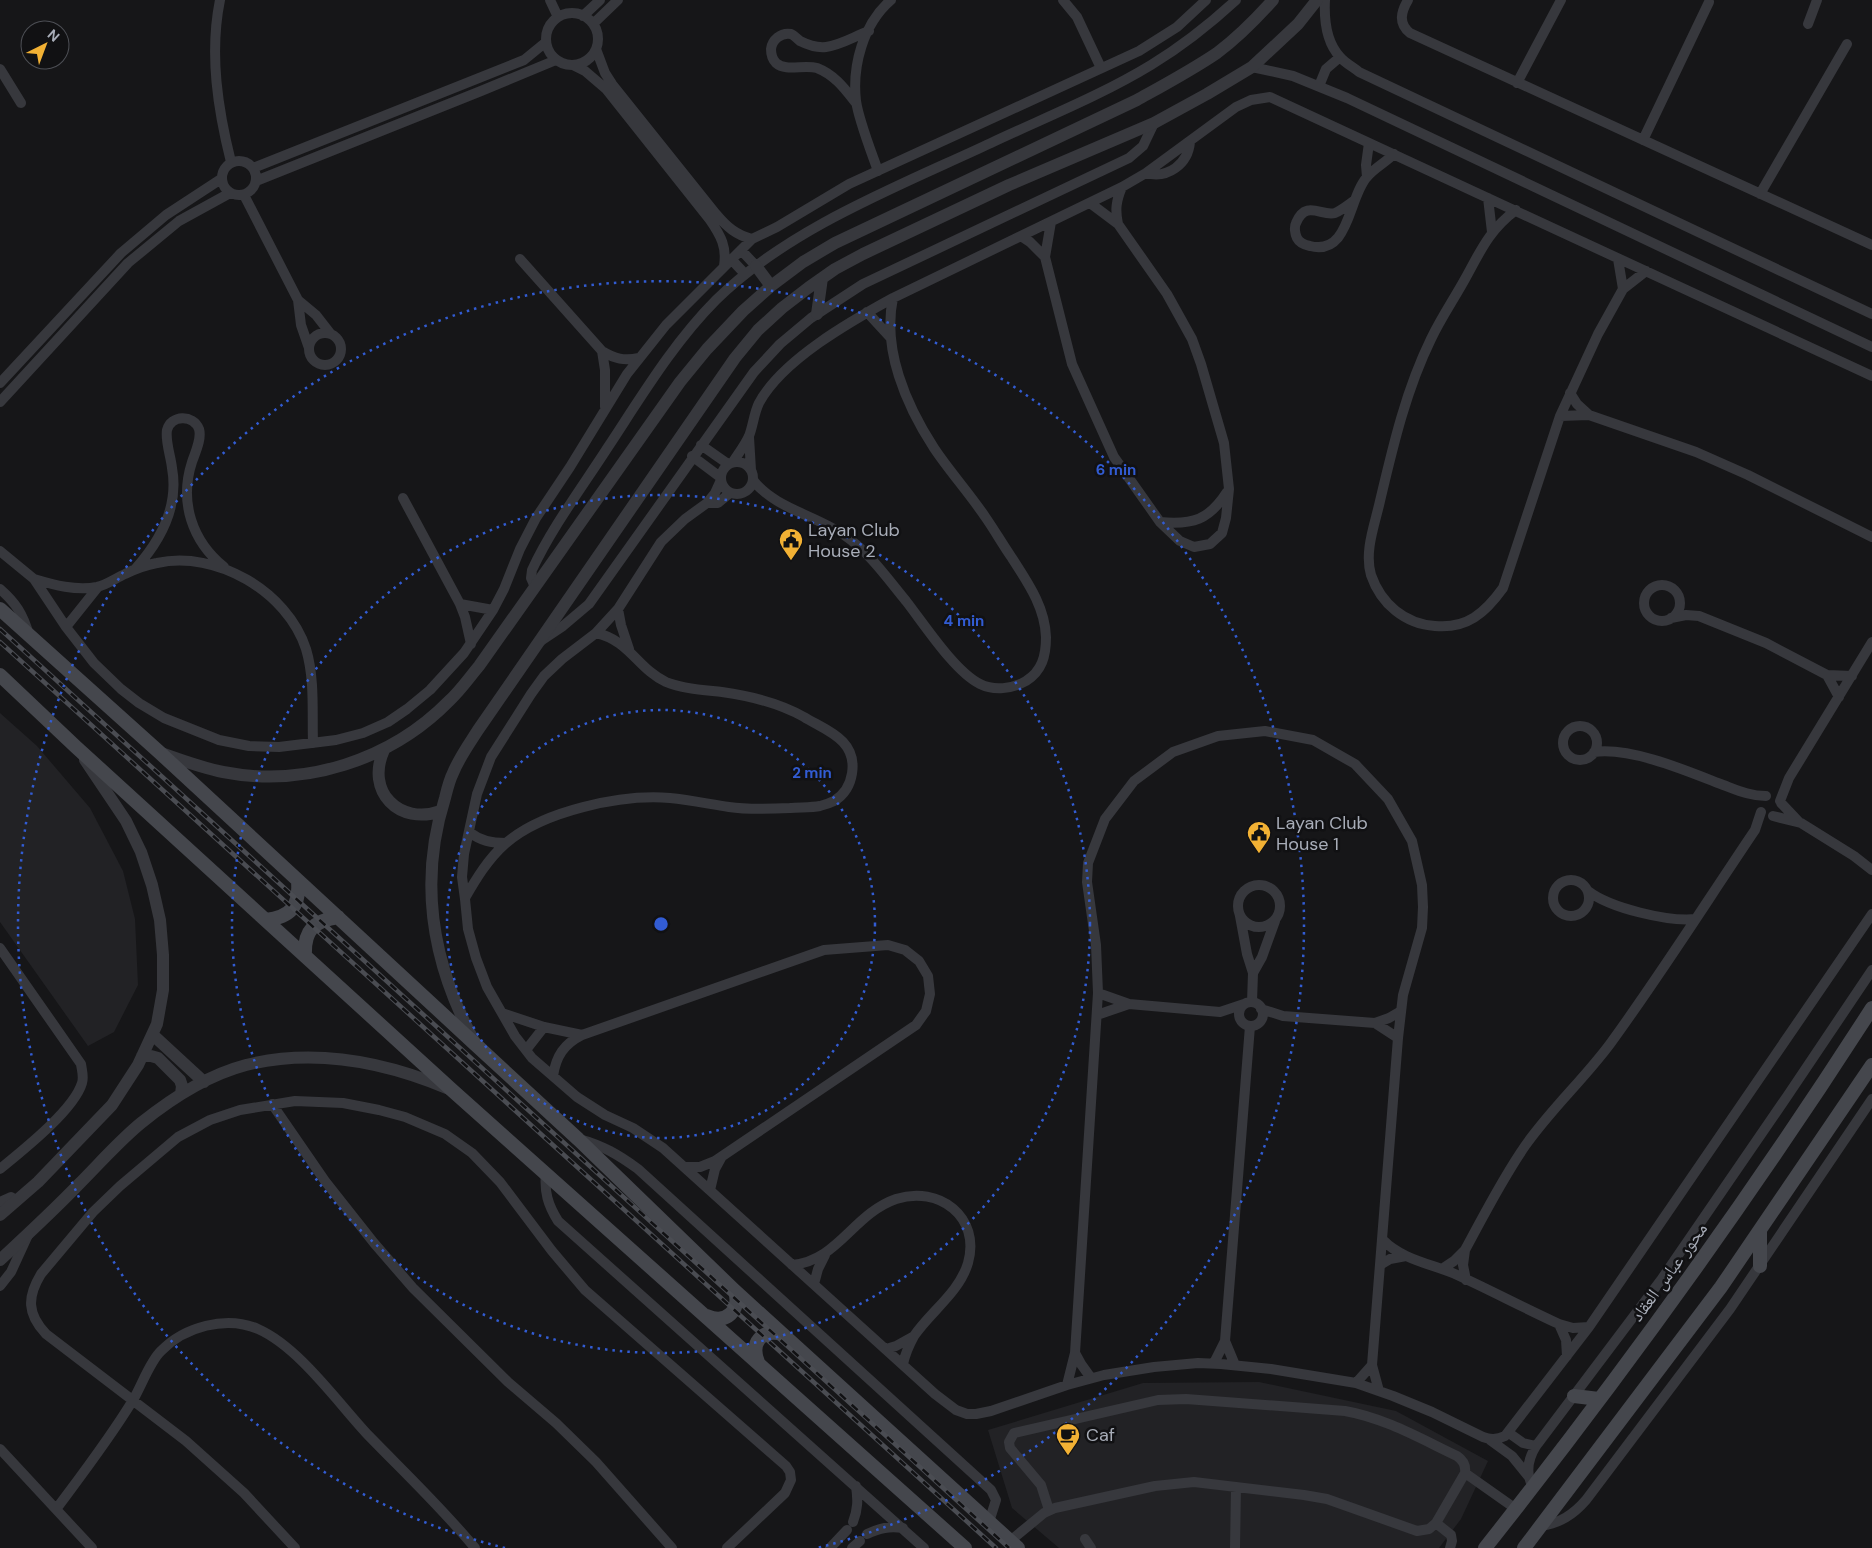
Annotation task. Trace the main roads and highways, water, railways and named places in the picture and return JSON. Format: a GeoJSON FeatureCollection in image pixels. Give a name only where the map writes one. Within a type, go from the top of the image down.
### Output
{"type":"FeatureCollection","features":[{"type":"Feature","properties":{"kind":"main road"},"geometry":{"type":"LineString","coordinates":[[0,610],[158,751],[578,1139],[735,1291],[1014,1544]]}},
{"type":"Feature","properties":{"kind":"main road"},"geometry":{"type":"LineString","coordinates":[[0,675],[76,747],[454,1091],[965,1548]]}},
{"type":"Feature","properties":{"kind":"main road"},"geometry":{"type":"LineString","coordinates":[[266,920],[278,919],[291,911],[298,896],[298,881]]}},
{"type":"Feature","properties":{"kind":"main road"},"geometry":{"type":"LineString","coordinates":[[304,955],[305,942],[310,929],[322,920],[338,917]]}},
{"type":"Feature","properties":{"kind":"main road","name":"محور عباس العقاد"},"geometry":{"type":"LineString","coordinates":[[1485,1548],[1516,1509],[1531,1482],[1599,1399],[1733,1215],[1872,1008]]}},
{"type":"Feature","properties":{"kind":"main road"},"geometry":{"type":"LineString","coordinates":[[1524,1548],[1721,1287],[1872,1065]]}},
{"type":"Feature","properties":{"kind":"main road"},"geometry":{"type":"LineString","coordinates":[[1760,1230],[1760,1266]]}},
{"type":"Feature","properties":{"kind":"main road"},"geometry":{"type":"LineString","coordinates":[[707,1316],[713,1319],[728,1317],[737,1305],[735,1291]]}},
{"type":"Feature","properties":{"kind":"main road"},"geometry":{"type":"LineString","coordinates":[[758,1362],[755,1346],[759,1339],[766,1334],[774,1332],[782,1334]]}},
{"type":"Feature","properties":{"kind":"main road"},"geometry":{"type":"LineString","coordinates":[[1574,1396],[1599,1399]]}},
{"type":"Feature","properties":{"kind":"railway"},"geometry":{"type":"LineString","coordinates":[[0,629],[1009,1548]]}},
{"type":"Feature","properties":{"kind":"railway"},"geometry":{"type":"LineString","coordinates":[[0,642],[996,1548]]}},
{"type":"Feature","properties":{"kind":"place","name":"Layan Club House 2"},"geometry":{"type":"Point","coordinates":[791,561]}},
{"type":"Feature","properties":{"kind":"place","name":"Layan Club House 1"},"geometry":{"type":"Point","coordinates":[1259,854]}},
{"type":"Feature","properties":{"kind":"place","name":"Caf"},"geometry":{"type":"Point","coordinates":[1068,1456]}}]}
